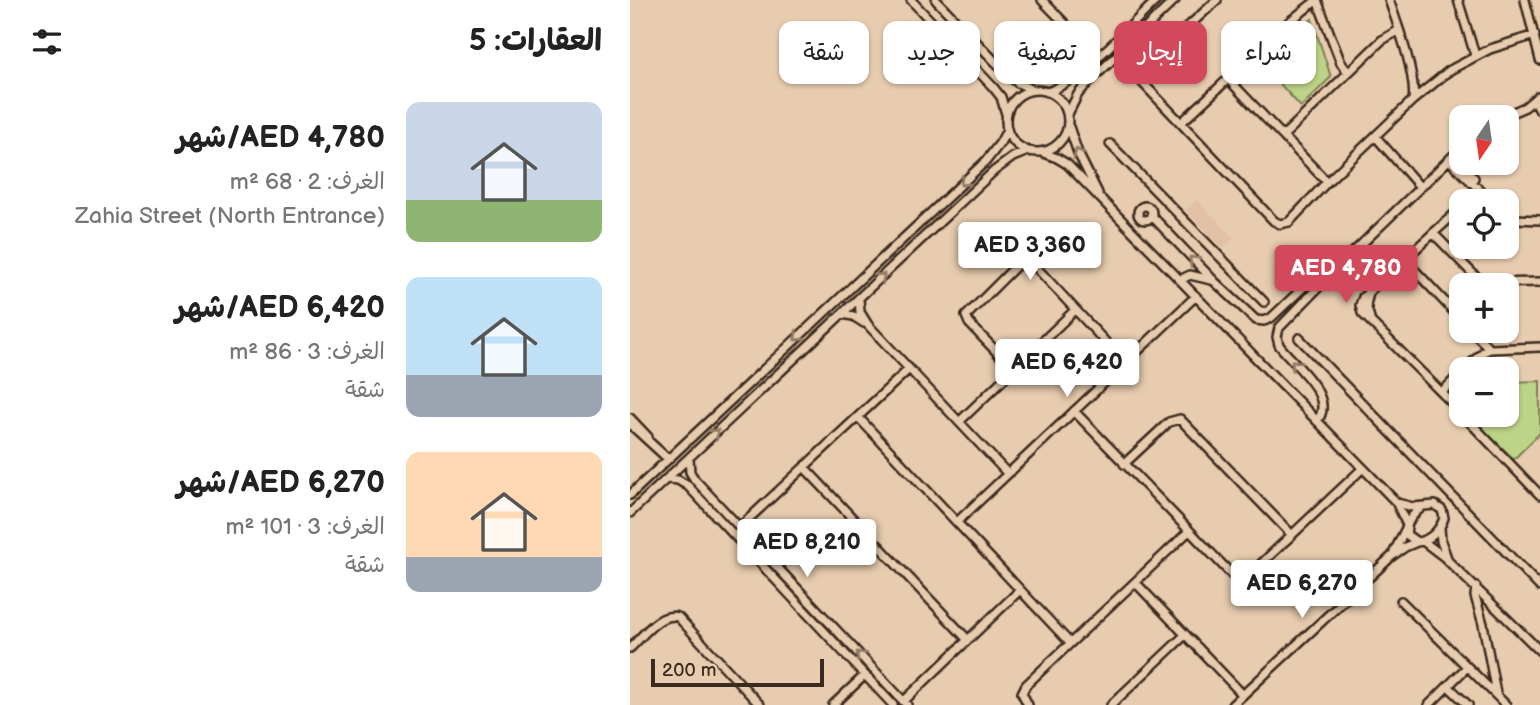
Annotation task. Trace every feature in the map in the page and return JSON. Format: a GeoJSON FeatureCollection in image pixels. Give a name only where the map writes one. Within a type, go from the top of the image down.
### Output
{"type":"FeatureCollection","features":[{"type":"Feature","properties":{"kind":"street"},"geometry":{"type":"LineString","coordinates":[[630,495],[986,161],[1000,143],[1007,130],[1007,114],[1001,97],[911,0]]}},
{"type":"Feature","properties":{"kind":"street"},"geometry":{"type":"LineString","coordinates":[[936,0],[1008,75],[1018,83],[1047,92],[1059,99],[1068,114],[1069,127],[1092,183],[1119,217]]}},
{"type":"Feature","properties":{"kind":"street"},"geometry":{"type":"LineString","coordinates":[[1042,0],[1062,21]]}},
{"type":"Feature","properties":{"kind":"street"},"geometry":{"type":"LineString","coordinates":[[1047,92],[1072,80],[1157,0]]}},
{"type":"Feature","properties":{"kind":"street"},"geometry":{"type":"LineString","coordinates":[[1068,114],[1078,94],[1088,83],[1175,0]]}},
{"type":"Feature","properties":{"kind":"street"},"geometry":{"type":"LineString","coordinates":[[1217,0],[1144,67],[1140,80],[1276,223],[1283,224],[1289,222],[1413,100],[1450,70],[1475,55],[1535,35]]}},
{"type":"Feature","properties":{"kind":"street"},"geometry":{"type":"LineString","coordinates":[[1291,21],[1317,0],[1341,63],[1348,72]]}},
{"type":"Feature","properties":{"kind":"street"},"geometry":{"type":"LineString","coordinates":[[1389,0],[1413,82],[1413,100]]}},
{"type":"Feature","properties":{"kind":"street"},"geometry":{"type":"LineString","coordinates":[[1458,0],[1475,55]]}},
{"type":"Feature","properties":{"kind":"street"},"geometry":{"type":"LineString","coordinates":[[1525,0],[1540,60]]}},
{"type":"Feature","properties":{"kind":"street"},"geometry":{"type":"LineString","coordinates":[[1284,135],[1386,37],[1399,30]]}},
{"type":"Feature","properties":{"kind":"street"},"geometry":{"type":"LineString","coordinates":[[1413,82],[1427,88]]}},
{"type":"Feature","properties":{"kind":"street"},"geometry":{"type":"LineString","coordinates":[[1181,123],[1225,84]]}},
{"type":"Feature","properties":{"kind":"street"},"geometry":{"type":"LineString","coordinates":[[1233,84],[1327,182]]}},
{"type":"Feature","properties":{"kind":"street"},"geometry":{"type":"LineString","coordinates":[[1007,114],[1017,98],[1034,90]]}},
{"type":"Feature","properties":{"kind":"street"},"geometry":{"type":"LineString","coordinates":[[1521,108],[1539,94]]}},
{"type":"Feature","properties":{"kind":"street"},"geometry":{"type":"LineString","coordinates":[[1539,94],[1536,103],[1540,110]]}},
{"type":"Feature","properties":{"kind":"street"},"geometry":{"type":"LineString","coordinates":[[1521,108],[1540,110]]}},
{"type":"Feature","properties":{"kind":"street"},"geometry":{"type":"LineString","coordinates":[[1041,152],[1059,144],[1069,127]]}},
{"type":"Feature","properties":{"kind":"street"},"geometry":{"type":"LineString","coordinates":[[1007,130],[1015,143],[1028,151],[1041,152],[1067,164],[1396,502],[1410,539],[1420,542],[1449,561],[1540,651]]}},
{"type":"Feature","properties":{"kind":"street"},"geometry":{"type":"LineString","coordinates":[[1375,136],[1421,185]]}},
{"type":"Feature","properties":{"kind":"street"},"geometry":{"type":"LineString","coordinates":[[1110,144],[1264,302]]}},
{"type":"Feature","properties":{"kind":"street"},"geometry":{"type":"LineString","coordinates":[[630,513],[994,171],[1028,151]]}},
{"type":"Feature","properties":{"kind":"street"},"geometry":{"type":"LineString","coordinates":[[1317,421],[1323,409],[1319,392],[1277,341],[1279,328],[1449,160]]}},
{"type":"Feature","properties":{"kind":"street"},"geometry":{"type":"LineString","coordinates":[[1466,175],[1479,189]]}},
{"type":"Feature","properties":{"kind":"street"},"geometry":{"type":"LineString","coordinates":[[1126,224],[1141,216],[1149,218],[1157,192]]}},
{"type":"Feature","properties":{"kind":"street"},"geometry":{"type":"LineString","coordinates":[[1150,211],[1166,201]]}},
{"type":"Feature","properties":{"kind":"street"},"geometry":{"type":"LineString","coordinates":[[1150,211],[1215,282],[1256,320],[1268,320],[1306,285],[1340,265]]}},
{"type":"Feature","properties":{"kind":"street"},"geometry":{"type":"LineString","coordinates":[[1133,231],[1141,216]]}},
{"type":"Feature","properties":{"kind":"street"},"geometry":{"type":"LineString","coordinates":[[1449,219],[1369,293],[1366,305],[1370,319],[1449,400]]}},
{"type":"Feature","properties":{"kind":"street"},"geometry":{"type":"LineString","coordinates":[[1519,219],[1540,220]]}},
{"type":"Feature","properties":{"kind":"street"},"geometry":{"type":"LineString","coordinates":[[1433,233],[1483,282],[1539,282]]}},
{"type":"Feature","properties":{"kind":"street"},"geometry":{"type":"LineString","coordinates":[[1405,260],[1449,306]]}},
{"type":"Feature","properties":{"kind":"street"},"geometry":{"type":"LineString","coordinates":[[1013,369],[966,318],[969,311],[1018,264],[1025,261],[1033,264],[1125,363]]}},
{"type":"Feature","properties":{"kind":"street"},"geometry":{"type":"LineString","coordinates":[[1180,280],[1190,275],[1215,282]]}},
{"type":"Feature","properties":{"kind":"street"},"geometry":{"type":"LineString","coordinates":[[1306,285],[1312,294]]}},
{"type":"Feature","properties":{"kind":"street"},"geometry":{"type":"LineString","coordinates":[[957,522],[1196,296]]}},
{"type":"Feature","properties":{"kind":"street"},"geometry":{"type":"LineString","coordinates":[[859,298],[860,312],[868,325],[1008,474]]}},
{"type":"Feature","properties":{"kind":"street"},"geometry":{"type":"LineString","coordinates":[[959,422],[1075,310]]}},
{"type":"Feature","properties":{"kind":"street"},"geometry":{"type":"LineString","coordinates":[[1278,311],[1285,320]]}},
{"type":"Feature","properties":{"kind":"street"},"geometry":{"type":"LineString","coordinates":[[842,314],[856,317],[868,325]]}},
{"type":"Feature","properties":{"kind":"street"},"geometry":{"type":"LineString","coordinates":[[1299,338],[1540,587]]}},
{"type":"Feature","properties":{"kind":"street"},"geometry":{"type":"LineString","coordinates":[[1484,343],[1490,349]]}},
{"type":"Feature","properties":{"kind":"street"},"geometry":{"type":"LineString","coordinates":[[1478,357],[1490,349],[1540,348]]}},
{"type":"Feature","properties":{"kind":"street"},"geometry":{"type":"LineString","coordinates":[[740,527],[909,369]]}},
{"type":"Feature","properties":{"kind":"street"},"geometry":{"type":"LineString","coordinates":[[1442,392],[1449,385]]}},
{"type":"Feature","properties":{"kind":"street"},"geometry":{"type":"LineString","coordinates":[[1074,411],[1232,578],[1240,580],[1247,577],[1363,468]]}},
{"type":"Feature","properties":{"kind":"street"},"geometry":{"type":"LineString","coordinates":[[858,417],[1070,643]]}},
{"type":"Feature","properties":{"kind":"street"},"geometry":{"type":"LineString","coordinates":[[630,418],[652,443]]}},
{"type":"Feature","properties":{"kind":"street"},"geometry":{"type":"LineString","coordinates":[[1124,464],[1169,422],[1180,419],[1292,535]]}},
{"type":"Feature","properties":{"kind":"street"},"geometry":{"type":"LineString","coordinates":[[630,425],[668,459]]}},
{"type":"Feature","properties":{"kind":"street"},"geometry":{"type":"LineString","coordinates":[[1475,427],[1540,495]]}},
{"type":"Feature","properties":{"kind":"street"},"geometry":{"type":"LineString","coordinates":[[689,458],[690,472],[695,480],[905,703],[1020,590]]}},
{"type":"Feature","properties":{"kind":"street"},"geometry":{"type":"LineString","coordinates":[[804,467],[968,640]]}},
{"type":"Feature","properties":{"kind":"street"},"geometry":{"type":"LineString","coordinates":[[667,479],[678,480],[688,486],[893,705]]}},
{"type":"Feature","properties":{"kind":"street"},"geometry":{"type":"LineString","coordinates":[[1396,502],[1409,507],[1435,505],[1448,492]]}},
{"type":"Feature","properties":{"kind":"street"},"geometry":{"type":"LineString","coordinates":[[1449,561],[1441,541],[1440,527],[1443,514],[1457,501]]}},
{"type":"Feature","properties":{"kind":"street"},"geometry":{"type":"LineString","coordinates":[[1435,505],[1443,514]]}},
{"type":"Feature","properties":{"kind":"street"},"geometry":{"type":"LineString","coordinates":[[1392,556],[1407,526],[1422,507]]}},
{"type":"Feature","properties":{"kind":"street"},"geometry":{"type":"LineString","coordinates":[[1232,705],[1392,556],[1405,547],[1420,542],[1440,527]]}},
{"type":"Feature","properties":{"kind":"street"},"geometry":{"type":"LineString","coordinates":[[1028,705],[1023,697],[1024,687],[1188,532]]}},
{"type":"Feature","properties":{"kind":"street"},"geometry":{"type":"LineString","coordinates":[[1135,582],[1243,695]]}},
{"type":"Feature","properties":{"kind":"street"},"geometry":{"type":"LineString","coordinates":[[1476,587],[1475,596],[1496,695]]}},
{"type":"Feature","properties":{"kind":"street"},"geometry":{"type":"LineString","coordinates":[[1401,601],[1506,705]]}},
{"type":"Feature","properties":{"kind":"street"},"geometry":{"type":"LineString","coordinates":[[630,648],[662,618],[670,615],[678,617],[760,705]]}},
{"type":"Feature","properties":{"kind":"street"},"geometry":{"type":"LineString","coordinates":[[1111,705],[1185,635]]}},
{"type":"Feature","properties":{"kind":"street"},"geometry":{"type":"LineString","coordinates":[[1429,705],[1467,667]]}},
{"type":"Feature","properties":{"kind":"street"},"geometry":{"type":"LineString","coordinates":[[833,705],[865,675]]}},
{"type":"Feature","properties":{"kind":"street"},"geometry":{"type":"LineString","coordinates":[[1448,685],[1468,705]]}},
{"type":"Feature","properties":{"kind":"shaded area"},"geometry":{"type":"Polygon","coordinates":[[[1197,200],[1234,238],[1223,248],[1186,210],[1197,200]]]}},
{"type":"Feature","properties":{"kind":"green space"},"geometry":{"type":"Polygon","coordinates":[[[1316,31],[1331,77],[1301,107],[1280,84],[1316,84],[1316,31]]]}},
{"type":"Feature","properties":{"kind":"green space"},"geometry":{"type":"Polygon","coordinates":[[[1540,381],[1540,433],[1514,459],[1480,427],[1519,427],[1519,382],[1540,381]]]}}]}
